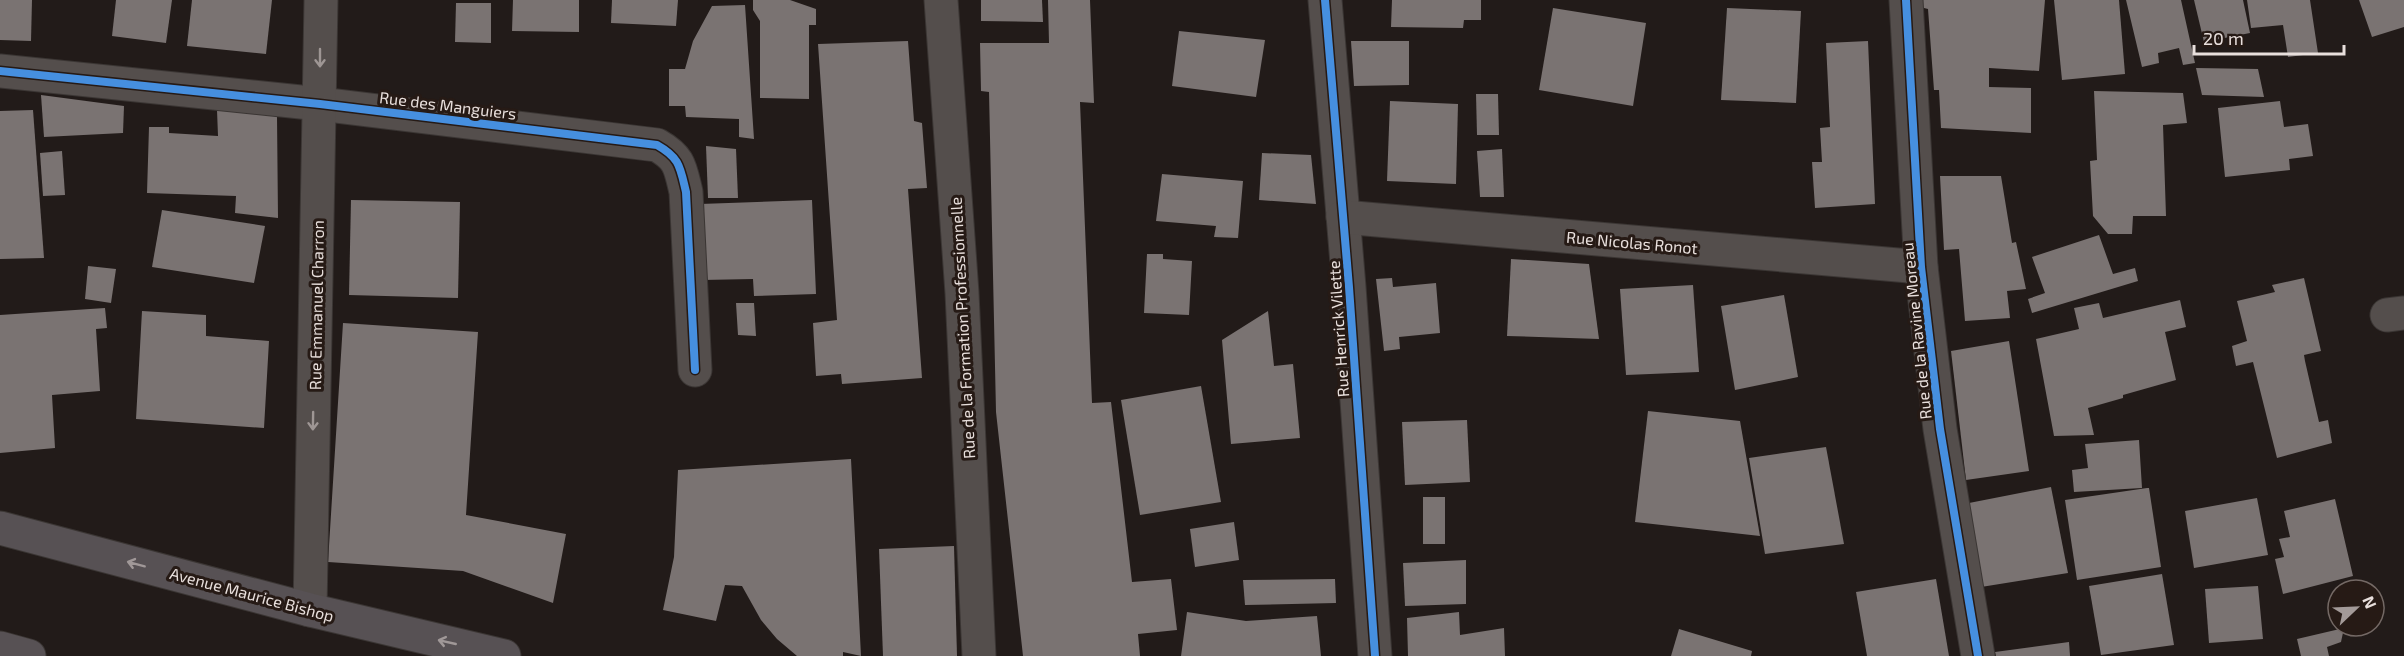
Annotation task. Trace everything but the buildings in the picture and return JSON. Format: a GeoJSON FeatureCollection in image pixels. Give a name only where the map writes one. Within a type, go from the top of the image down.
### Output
{"type":"FeatureCollection","features":[{"type":"Feature","properties":{"kind":"main road","name":"Avenue Maurice Bishop"},"geometry":{"type":"LineString","coordinates":[[0,528],[310,610],[504,656]]}},
{"type":"Feature","properties":{"kind":"main road"},"geometry":{"type":"LineString","coordinates":[[0,648],[29,656]]}},
{"type":"Feature","properties":{"kind":"street","name":"Rue Emmanuel Charron"},"geometry":{"type":"LineString","coordinates":[[310,610],[321,0]]}},
{"type":"Feature","properties":{"kind":"street","name":"Rue de la Formation Professionnelle"},"geometry":{"type":"LineString","coordinates":[[941,0],[962,294],[979,656]]}},
{"type":"Feature","properties":{"kind":"street","name":"Rue Henrick Vilette"},"geometry":{"type":"LineString","coordinates":[[1325,0],[1375,656]]}},
{"type":"Feature","properties":{"kind":"street","name":"Rue de la Ravine Moreau"},"geometry":{"type":"LineString","coordinates":[[1905,0],[1921,267],[1940,429],[1978,656]]}},
{"type":"Feature","properties":{"kind":"street","name":"Rue des Manguiers"},"geometry":{"type":"LineString","coordinates":[[0,71],[320,104],[657,145],[673,154],[686,192],[695,370]]}},
{"type":"Feature","properties":{"kind":"street","name":"Rue Nicolas Ronot"},"geometry":{"type":"LineString","coordinates":[[1342,217],[1921,267]]}},
{"type":"Feature","properties":{"kind":"cycle path"},"geometry":{"type":"LineString","coordinates":[[1325,0],[1349,287],[1375,656]]}},
{"type":"Feature","properties":{"kind":"cycle path"},"geometry":{"type":"LineString","coordinates":[[1906,0],[1921,267],[1940,429],[1978,656]]}},
{"type":"Feature","properties":{"kind":"cycle path"},"geometry":{"type":"LineString","coordinates":[[0,71],[320,104],[657,145],[675,159],[686,192],[695,370]]}}]}
